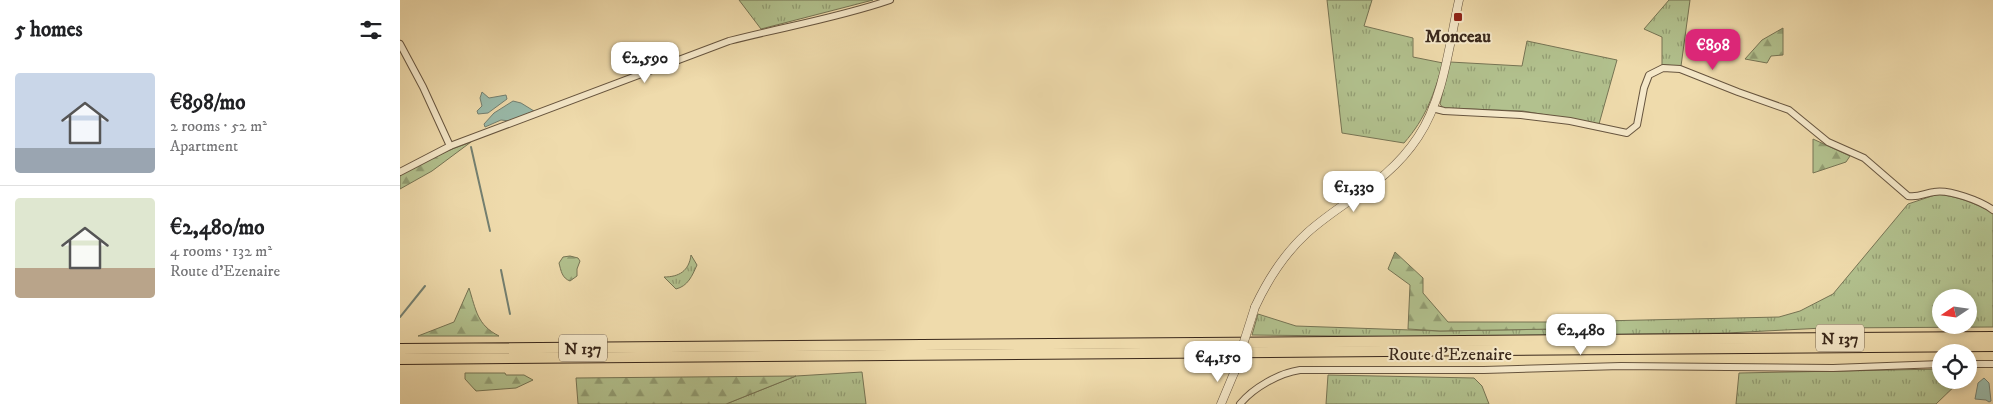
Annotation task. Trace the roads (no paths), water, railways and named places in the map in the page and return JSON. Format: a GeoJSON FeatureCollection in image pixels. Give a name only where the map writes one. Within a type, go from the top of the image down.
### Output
{"type":"FeatureCollection","features":[{"type":"Feature","properties":{"kind":"highway"},"geometry":{"type":"LineString","coordinates":[[1942,337],[1993,332]]}},
{"type":"Feature","properties":{"kind":"highway","name":"N 137"},"geometry":{"type":"LineString","coordinates":[[400,349],[1993,337]]}},
{"type":"Feature","properties":{"kind":"highway","name":"N 137"},"geometry":{"type":"LineString","coordinates":[[400,359],[1993,346]]}},
{"type":"Feature","properties":{"kind":"street"},"geometry":{"type":"LineString","coordinates":[[400,172],[450,146],[729,41],[775,29],[854,13],[890,0]]}},
{"type":"Feature","properties":{"kind":"street"},"geometry":{"type":"LineString","coordinates":[[1221,404],[1234,373],[1255,307],[1279,263],[1309,232],[1392,170],[1419,136],[1432,108],[1442,78],[1459,0]]}},
{"type":"Feature","properties":{"kind":"street"},"geometry":{"type":"LineString","coordinates":[[400,44],[423,87],[450,146]]}},
{"type":"Feature","properties":{"kind":"street"},"geometry":{"type":"LineString","coordinates":[[1432,108],[1444,111],[1521,115],[1570,121],[1627,133],[1637,125],[1644,88],[1650,75],[1659,69],[1674,68],[1785,108],[1828,142],[1864,158],[1908,196],[1916,197],[1943,191],[1984,204],[1993,210]]}},
{"type":"Feature","properties":{"kind":"street","name":"Route d'Ezenaire"},"geometry":{"type":"LineString","coordinates":[[1240,404],[1256,390],[1280,376],[1300,370],[1484,370],[1621,366],[1833,368],[1932,364]]}},
{"type":"Feature","properties":{"kind":"street"},"geometry":{"type":"LineString","coordinates":[[1977,364],[1993,364]]}},
{"type":"Feature","properties":{"kind":"waterway"},"geometry":{"type":"LineString","coordinates":[[471,147],[490,231]]}},
{"type":"Feature","properties":{"kind":"waterway"},"geometry":{"type":"LineString","coordinates":[[501,270],[510,314]]}},
{"type":"Feature","properties":{"kind":"waterway"},"geometry":{"type":"LineString","coordinates":[[400,317],[425,286]]}},
{"type":"Feature","properties":{"kind":"place","name":"Monceau"},"geometry":{"type":"Point","coordinates":[1458,17]}}]}
